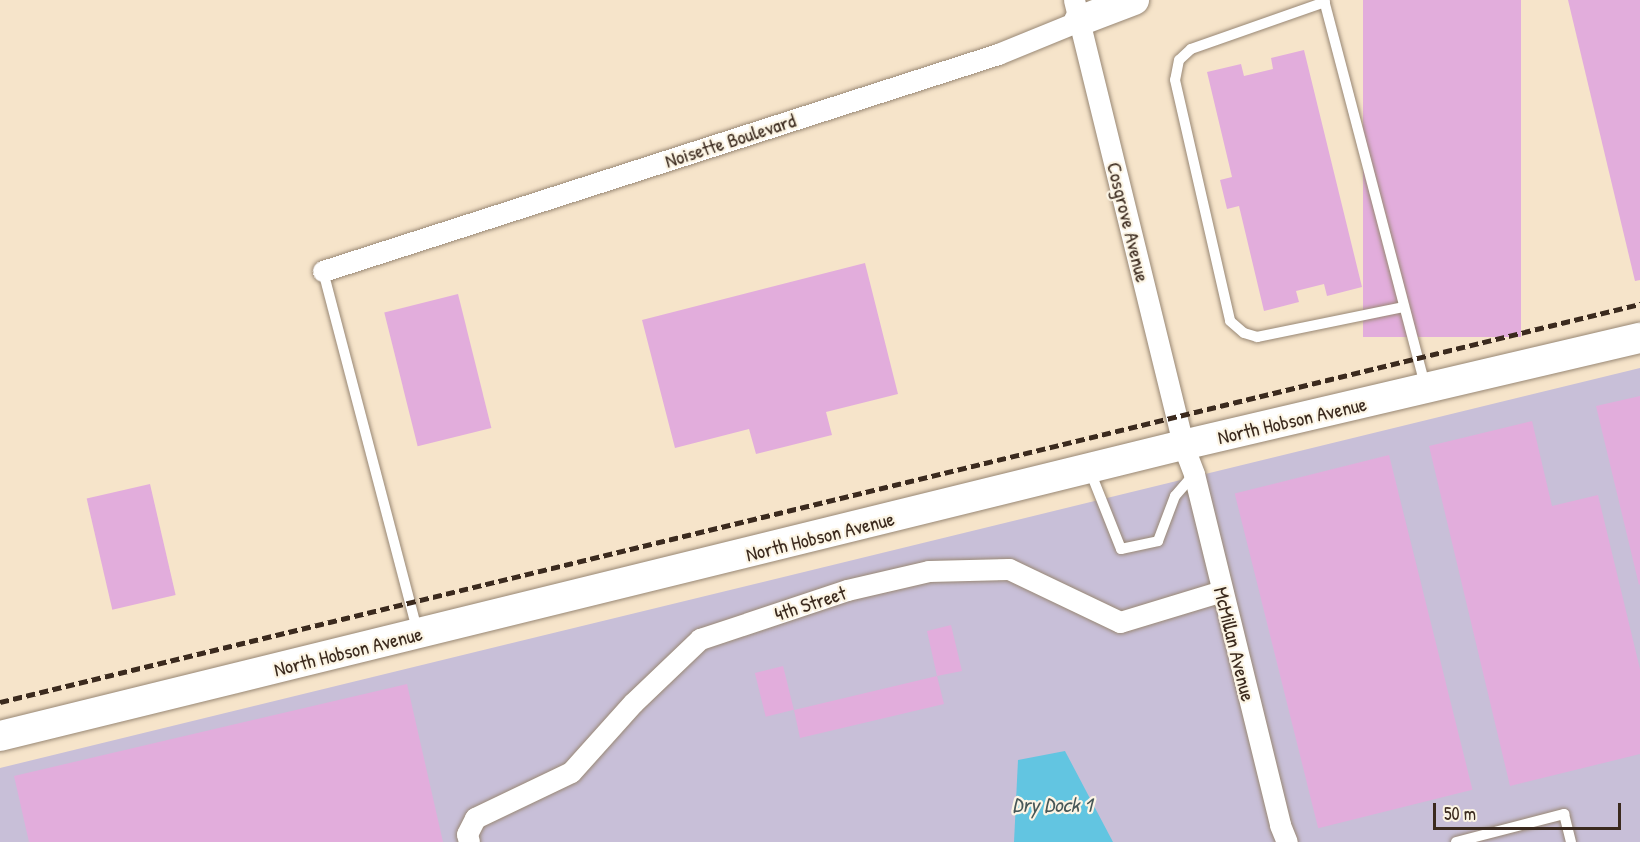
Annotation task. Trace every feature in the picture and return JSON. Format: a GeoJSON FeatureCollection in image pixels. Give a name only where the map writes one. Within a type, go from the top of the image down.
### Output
{"type":"FeatureCollection","features":[{"type":"Feature","properties":{"kind":"street","name":"Noisette Boulevard"},"geometry":{"type":"LineString","coordinates":[[323,271],[998,54],[1077,10],[1134,0]]}},
{"type":"Feature","properties":{"kind":"street","name":"Cosgrove Avenue"},"geometry":{"type":"LineString","coordinates":[[1077,10],[1183,445]]}},
{"type":"Feature","properties":{"kind":"street","name":"North Hobson Avenue"},"geometry":{"type":"LineString","coordinates":[[0,736],[1089,470],[1183,445],[1640,338]]}},
{"type":"Feature","properties":{"kind":"street","name":"McMillan Avenue"},"geometry":{"type":"LineString","coordinates":[[1183,445],[1194,474],[1280,825],[1287,842]]}},
{"type":"Feature","properties":{"kind":"street","name":"4th Street"},"geometry":{"type":"LineString","coordinates":[[469,842],[467,834],[475,818],[571,772],[633,703],[699,639],[847,590],[929,571],[1008,569],[1120,622],[1222,591]]}},
{"type":"Feature","properties":{"kind":"lane"},"geometry":{"type":"LineString","coordinates":[[1403,307],[1257,337],[1244,333],[1230,321],[1175,80],[1179,60],[1191,48],[1324,1],[1426,389]]}},
{"type":"Feature","properties":{"kind":"lane"},"geometry":{"type":"LineString","coordinates":[[323,271],[418,634]]}},
{"type":"Feature","properties":{"kind":"lane"},"geometry":{"type":"LineString","coordinates":[[1089,470],[1121,549],[1158,541],[1175,496],[1194,474]]}},
{"type":"Feature","properties":{"kind":"lane"},"geometry":{"type":"LineString","coordinates":[[1456,842],[1564,814],[1571,842]]}},
{"type":"Feature","properties":{"kind":"shaded area"},"geometry":{"type":"Polygon","coordinates":[[[1640,368],[1640,842],[0,842],[0,768],[1640,368]]]}},
{"type":"Feature","properties":{"kind":"water","name":"Dry Dock 1"},"geometry":{"type":"Polygon","coordinates":[[[1065,751],[1113,842],[1014,842],[1018,760],[1065,751]]]}},
{"type":"Feature","properties":{"kind":"building"},"geometry":{"type":"Polygon","coordinates":[[[1363,0],[1521,0],[1521,337],[1363,337],[1363,0]]]}},
{"type":"Feature","properties":{"kind":"building"},"geometry":{"type":"Polygon","coordinates":[[[1568,0],[1640,0],[1640,280],[1635,281],[1568,0]]]}},
{"type":"Feature","properties":{"kind":"building"},"geometry":{"type":"Polygon","coordinates":[[[1304,50],[1362,287],[1327,296],[1324,284],[1296,291],[1299,302],[1264,311],[1239,206],[1227,209],[1220,180],[1232,177],[1207,72],[1241,64],[1244,76],[1273,69],[1271,58],[1304,50]]]}},
{"type":"Feature","properties":{"kind":"building"},"geometry":{"type":"Polygon","coordinates":[[[865,263],[898,394],[826,412],[832,435],[756,454],[749,429],[675,448],[642,320],[865,263]]]}},
{"type":"Feature","properties":{"kind":"building"},"geometry":{"type":"Polygon","coordinates":[[[458,294],[491,428],[418,446],[384,312],[458,294]]]}},
{"type":"Feature","properties":{"kind":"building"},"geometry":{"type":"Polygon","coordinates":[[[1640,396],[1640,584],[1639,585],[1596,406],[1640,396]]]}},
{"type":"Feature","properties":{"kind":"building"},"geometry":{"type":"Polygon","coordinates":[[[1532,421],[1552,506],[1598,495],[1640,669],[1640,754],[1510,786],[1429,446],[1532,421]]]}},
{"type":"Feature","properties":{"kind":"building"},"geometry":{"type":"Polygon","coordinates":[[[1389,455],[1472,790],[1318,828],[1235,493],[1389,455]]]}},
{"type":"Feature","properties":{"kind":"building"},"geometry":{"type":"Polygon","coordinates":[[[150,484],[176,595],[112,610],[87,499],[150,484]]]}},
{"type":"Feature","properties":{"kind":"building"},"geometry":{"type":"Polygon","coordinates":[[[951,625],[962,671],[937,676],[927,631],[951,625]]]}},
{"type":"Feature","properties":{"kind":"building"},"geometry":{"type":"Polygon","coordinates":[[[783,666],[794,710],[766,717],[755,673],[783,666]]]}},
{"type":"Feature","properties":{"kind":"building"},"geometry":{"type":"Polygon","coordinates":[[[937,676],[944,704],[800,738],[794,710],[937,676]]]}},
{"type":"Feature","properties":{"kind":"building"},"geometry":{"type":"Polygon","coordinates":[[[407,684],[443,842],[29,842],[14,776],[407,684]]]}},
{"type":"Feature","properties":{"kind":"railway"},"geometry":{"type":"LineString","coordinates":[[0,702],[1640,304]]}}]}
